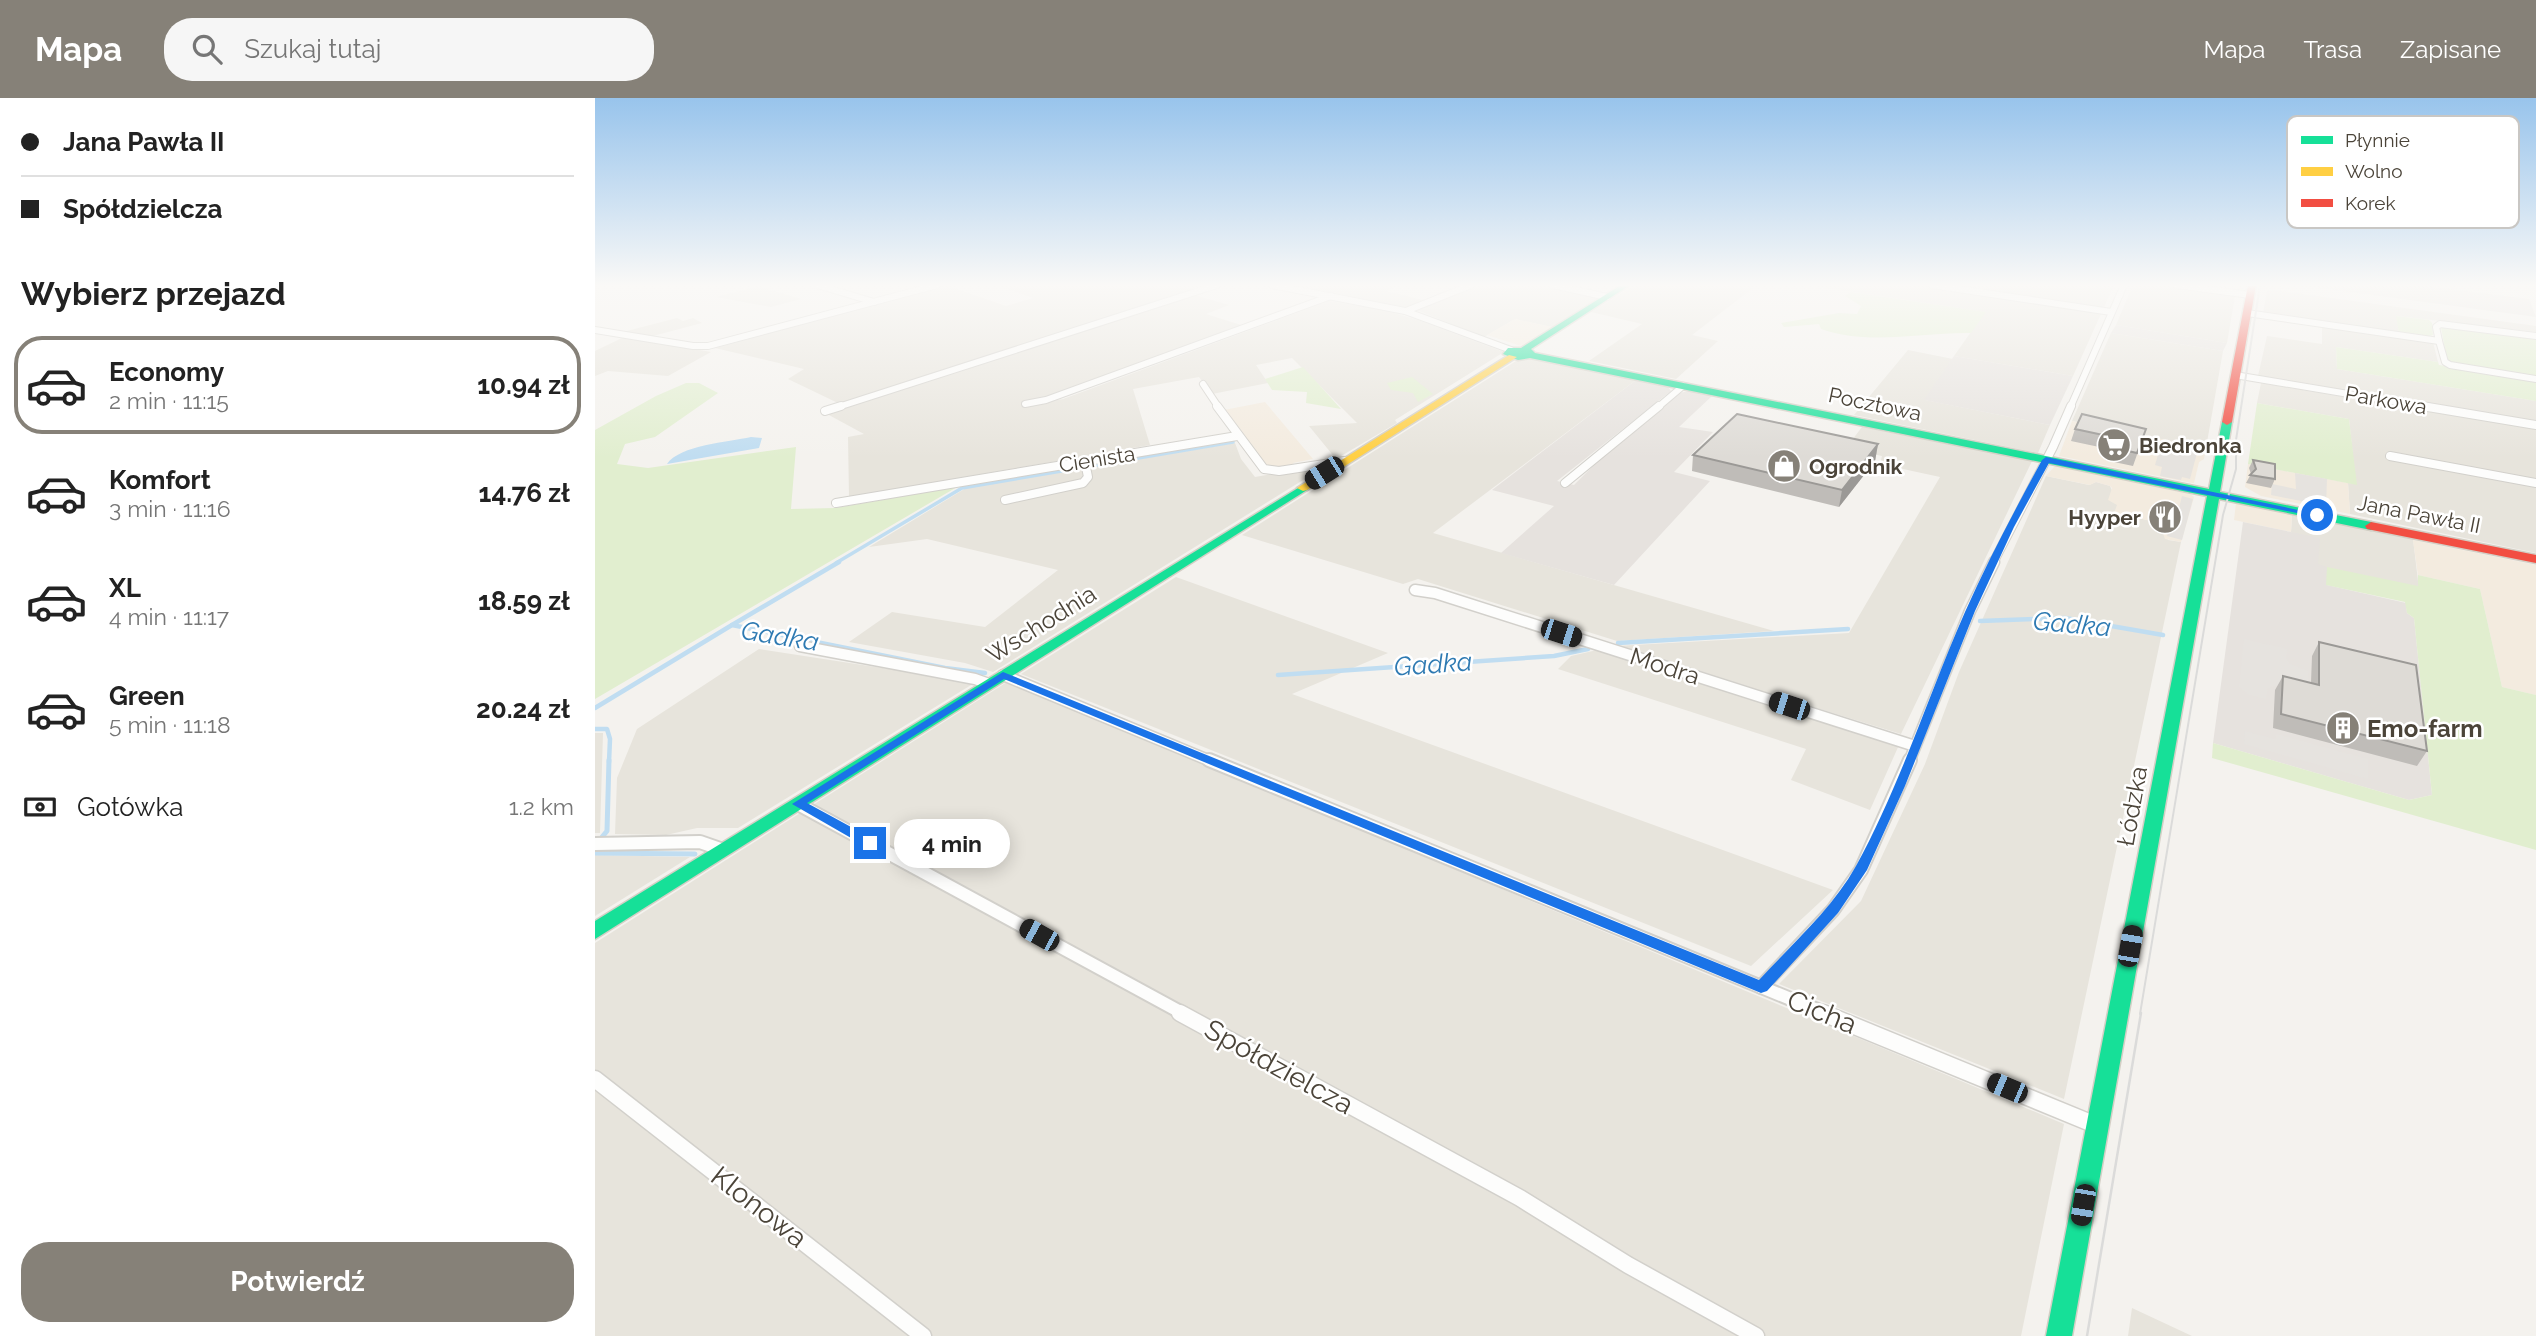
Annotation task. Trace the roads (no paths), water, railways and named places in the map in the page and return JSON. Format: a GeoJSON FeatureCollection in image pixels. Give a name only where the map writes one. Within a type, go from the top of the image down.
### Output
{"type":"FeatureCollection","features":[{"type":"Feature","properties":{"kind":"street"},"geometry":{"type":"LineString","coordinates":[[681,343],[703,346],[716,343]]}},
{"type":"Feature","properties":{"kind":"street"},"geometry":{"type":"LineString","coordinates":[[825,411],[1037,343]]}},
{"type":"Feature","properties":{"kind":"street"},"geometry":{"type":"LineString","coordinates":[[1025,404],[1046,400],[1203,343]]}},
{"type":"Feature","properties":{"kind":"street"},"geometry":{"type":"LineString","coordinates":[[1492,343],[1520,353]]}},
{"type":"Feature","properties":{"kind":"street","name":"Wschodnia"},"geometry":{"type":"LineString","coordinates":[[595,931],[1536,343]]}},
{"type":"Feature","properties":{"kind":"street"},"geometry":{"type":"LineString","coordinates":[[1761,987],[1850,888],[1861,870],[1976,599],[2046,460],[2097,343]]}},
{"type":"Feature","properties":{"kind":"street","name":"Łódzka"},"geometry":{"type":"LineString","coordinates":[[2059,1336],[2241,343]]}},
{"type":"Feature","properties":{"kind":"street"},"geometry":{"type":"LineString","coordinates":[[2440,343],[2445,362],[2449,365],[2536,379]]}},
{"type":"Feature","properties":{"kind":"street","name":"Pocztowa"},"geometry":{"type":"LineString","coordinates":[[1520,353],[2212,493]]}},
{"type":"Feature","properties":{"kind":"street","name":"Parkowa"},"geometry":{"type":"LineString","coordinates":[[2235,375],[2536,425]]}},
{"type":"Feature","properties":{"kind":"street"},"geometry":{"type":"LineString","coordinates":[[1203,384],[1237,436],[1268,471],[1344,461]]}},
{"type":"Feature","properties":{"kind":"street"},"geometry":{"type":"LineString","coordinates":[[1565,483],[1683,386]]}},
{"type":"Feature","properties":{"kind":"street","name":"Cienista"},"geometry":{"type":"LineString","coordinates":[[836,503],[1237,436]]}},
{"type":"Feature","properties":{"kind":"street"},"geometry":{"type":"LineString","coordinates":[[2390,457],[2536,483]]}},
{"type":"Feature","properties":{"kind":"street"},"geometry":{"type":"LineString","coordinates":[[1005,500],[1083,483],[1088,477],[1085,461]]}},
{"type":"Feature","properties":{"kind":"street","name":"Jana Pawła II"},"geometry":{"type":"LineString","coordinates":[[2212,493],[2536,559]]}},
{"type":"Feature","properties":{"kind":"street","name":"Modra"},"geometry":{"type":"LineString","coordinates":[[1415,590],[1448,597],[1915,746]]}},
{"type":"Feature","properties":{"kind":"street"},"geometry":{"type":"LineString","coordinates":[[800,646],[975,679],[989,684]]}},
{"type":"Feature","properties":{"kind":"street","name":"Cicha"},"geometry":{"type":"LineString","coordinates":[[1003,675],[2098,1126]]}},
{"type":"Feature","properties":{"kind":"street","name":"Spółdzielcza"},"geometry":{"type":"LineString","coordinates":[[798,804],[1520,1198],[1628,1265],[1756,1336]]}},
{"type":"Feature","properties":{"kind":"street"},"geometry":{"type":"LineString","coordinates":[[595,844],[700,842],[723,850]]}},
{"type":"Feature","properties":{"kind":"street","name":"Klonowa"},"geometry":{"type":"LineString","coordinates":[[595,1079],[922,1336]]}},
{"type":"Feature","properties":{"kind":"water"},"geometry":{"type":"Polygon","coordinates":[[[751,437],[762,438],[759,448],[667,464],[682,452],[693,448],[751,437]]]}},
{"type":"Feature","properties":{"kind":"waterway"},"geometry":{"type":"LineString","coordinates":[[836,563],[962,488],[1233,442]]}},
{"type":"Feature","properties":{"kind":"waterway"},"geometry":{"type":"LineString","coordinates":[[732,625],[839,562]]}},
{"type":"Feature","properties":{"kind":"waterway","name":"Gadka"},"geometry":{"type":"LineString","coordinates":[[1980,621],[2065,618],[2163,635]]}},
{"type":"Feature","properties":{"kind":"waterway","name":"Gadka"},"geometry":{"type":"LineString","coordinates":[[595,708],[732,625]]}},
{"type":"Feature","properties":{"kind":"waterway","name":"Gadka"},"geometry":{"type":"LineString","coordinates":[[732,625],[945,668],[985,673]]}},
{"type":"Feature","properties":{"kind":"waterway","name":"Gadka"},"geometry":{"type":"LineString","coordinates":[[1618,643],[1848,629]]}},
{"type":"Feature","properties":{"kind":"waterway","name":"Gadka"},"geometry":{"type":"LineString","coordinates":[[1278,675],[1554,656],[1588,649]]}},
{"type":"Feature","properties":{"kind":"waterway"},"geometry":{"type":"LineString","coordinates":[[595,729],[607,729],[610,739],[609,762]]}},
{"type":"Feature","properties":{"kind":"waterway"},"geometry":{"type":"LineString","coordinates":[[598,842],[607,831],[609,760]]}},
{"type":"Feature","properties":{"kind":"waterway"},"geometry":{"type":"LineString","coordinates":[[595,853],[695,854]]}},
{"type":"Feature","properties":{"kind":"tram line"},"geometry":{"type":"LineString","coordinates":[[2140,1014],[2223,515],[2236,469],[2236,440],[2251,343]]}},
{"type":"Feature","properties":{"kind":"tram line"},"geometry":{"type":"LineString","coordinates":[[2087,1336],[2141,1013]]}},
{"type":"Feature","properties":{"kind":"place","name":"Biedronka"},"geometry":{"type":"Point","coordinates":[2114,445]}},
{"type":"Feature","properties":{"kind":"place","name":"Ogrodnik"},"geometry":{"type":"Point","coordinates":[1784,466]}},
{"type":"Feature","properties":{"kind":"place","name":"Hyyper"},"geometry":{"type":"Point","coordinates":[2165,517]}},
{"type":"Feature","properties":{"kind":"place","name":"Emo-farm"},"geometry":{"type":"Point","coordinates":[2343,728]}}]}
